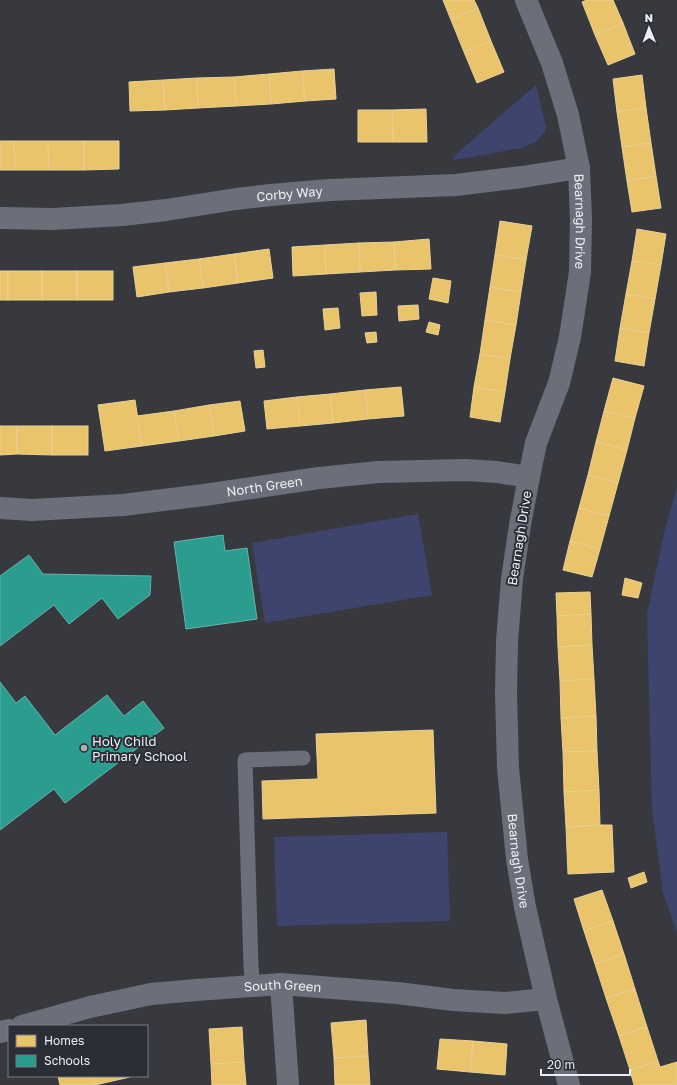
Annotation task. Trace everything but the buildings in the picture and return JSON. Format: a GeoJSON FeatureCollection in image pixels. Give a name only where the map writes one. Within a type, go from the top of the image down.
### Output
{"type":"FeatureCollection","features":[{"type":"Feature","properties":{"kind":"street","name":"Bearnagh Drive"},"geometry":{"type":"LineString","coordinates":[[526,0],[552,63],[559,85],[568,115],[579,168],[581,220],[580,272],[570,337],[559,383],[536,443],[520,525],[512,579],[507,641],[506,694],[508,768],[518,866],[525,907],[546,999],[569,1085]]}},
{"type":"Feature","properties":{"kind":"street","name":"Corby Way"},"geometry":{"type":"LineString","coordinates":[[0,218],[53,219],[122,215],[271,194],[456,185],[579,168]]}},
{"type":"Feature","properties":{"kind":"street","name":"North Green"},"geometry":{"type":"LineString","coordinates":[[0,508],[32,510],[123,505],[319,478],[378,472],[465,470],[497,472],[529,477]]}},
{"type":"Feature","properties":{"kind":"street","name":"South Green"},"geometry":{"type":"LineString","coordinates":[[26,1025],[90,1007],[152,994],[281,984],[397,993],[453,1000],[505,1003],[546,999]]}},
{"type":"Feature","properties":{"kind":"street"},"geometry":{"type":"LineString","coordinates":[[281,984],[288,1085]]}},
{"type":"Feature","properties":{"kind":"lane"},"geometry":{"type":"LineString","coordinates":[[253,986],[251,967],[244,760],[303,758]]}},
{"type":"Feature","properties":{"kind":"shaded area"},"geometry":{"type":"Polygon","coordinates":[[[536,85],[546,127],[545,132],[536,142],[521,148],[454,160],[453,157],[536,85]]]}},
{"type":"Feature","properties":{"kind":"shaded area"},"geometry":{"type":"Polygon","coordinates":[[[677,487],[677,932],[663,893],[652,809],[647,614],[664,533],[677,487]]]}},
{"type":"Feature","properties":{"kind":"shaded area"},"geometry":{"type":"Polygon","coordinates":[[[418,514],[432,595],[265,623],[252,543],[418,514]]]}},
{"type":"Feature","properties":{"kind":"shaded area"},"geometry":{"type":"Polygon","coordinates":[[[447,832],[450,921],[277,926],[274,837],[447,832]]]}},
{"type":"Feature","properties":{"kind":"place","name":"Holy Child Primary School"},"geometry":{"type":"Point","coordinates":[84,748]}}]}
